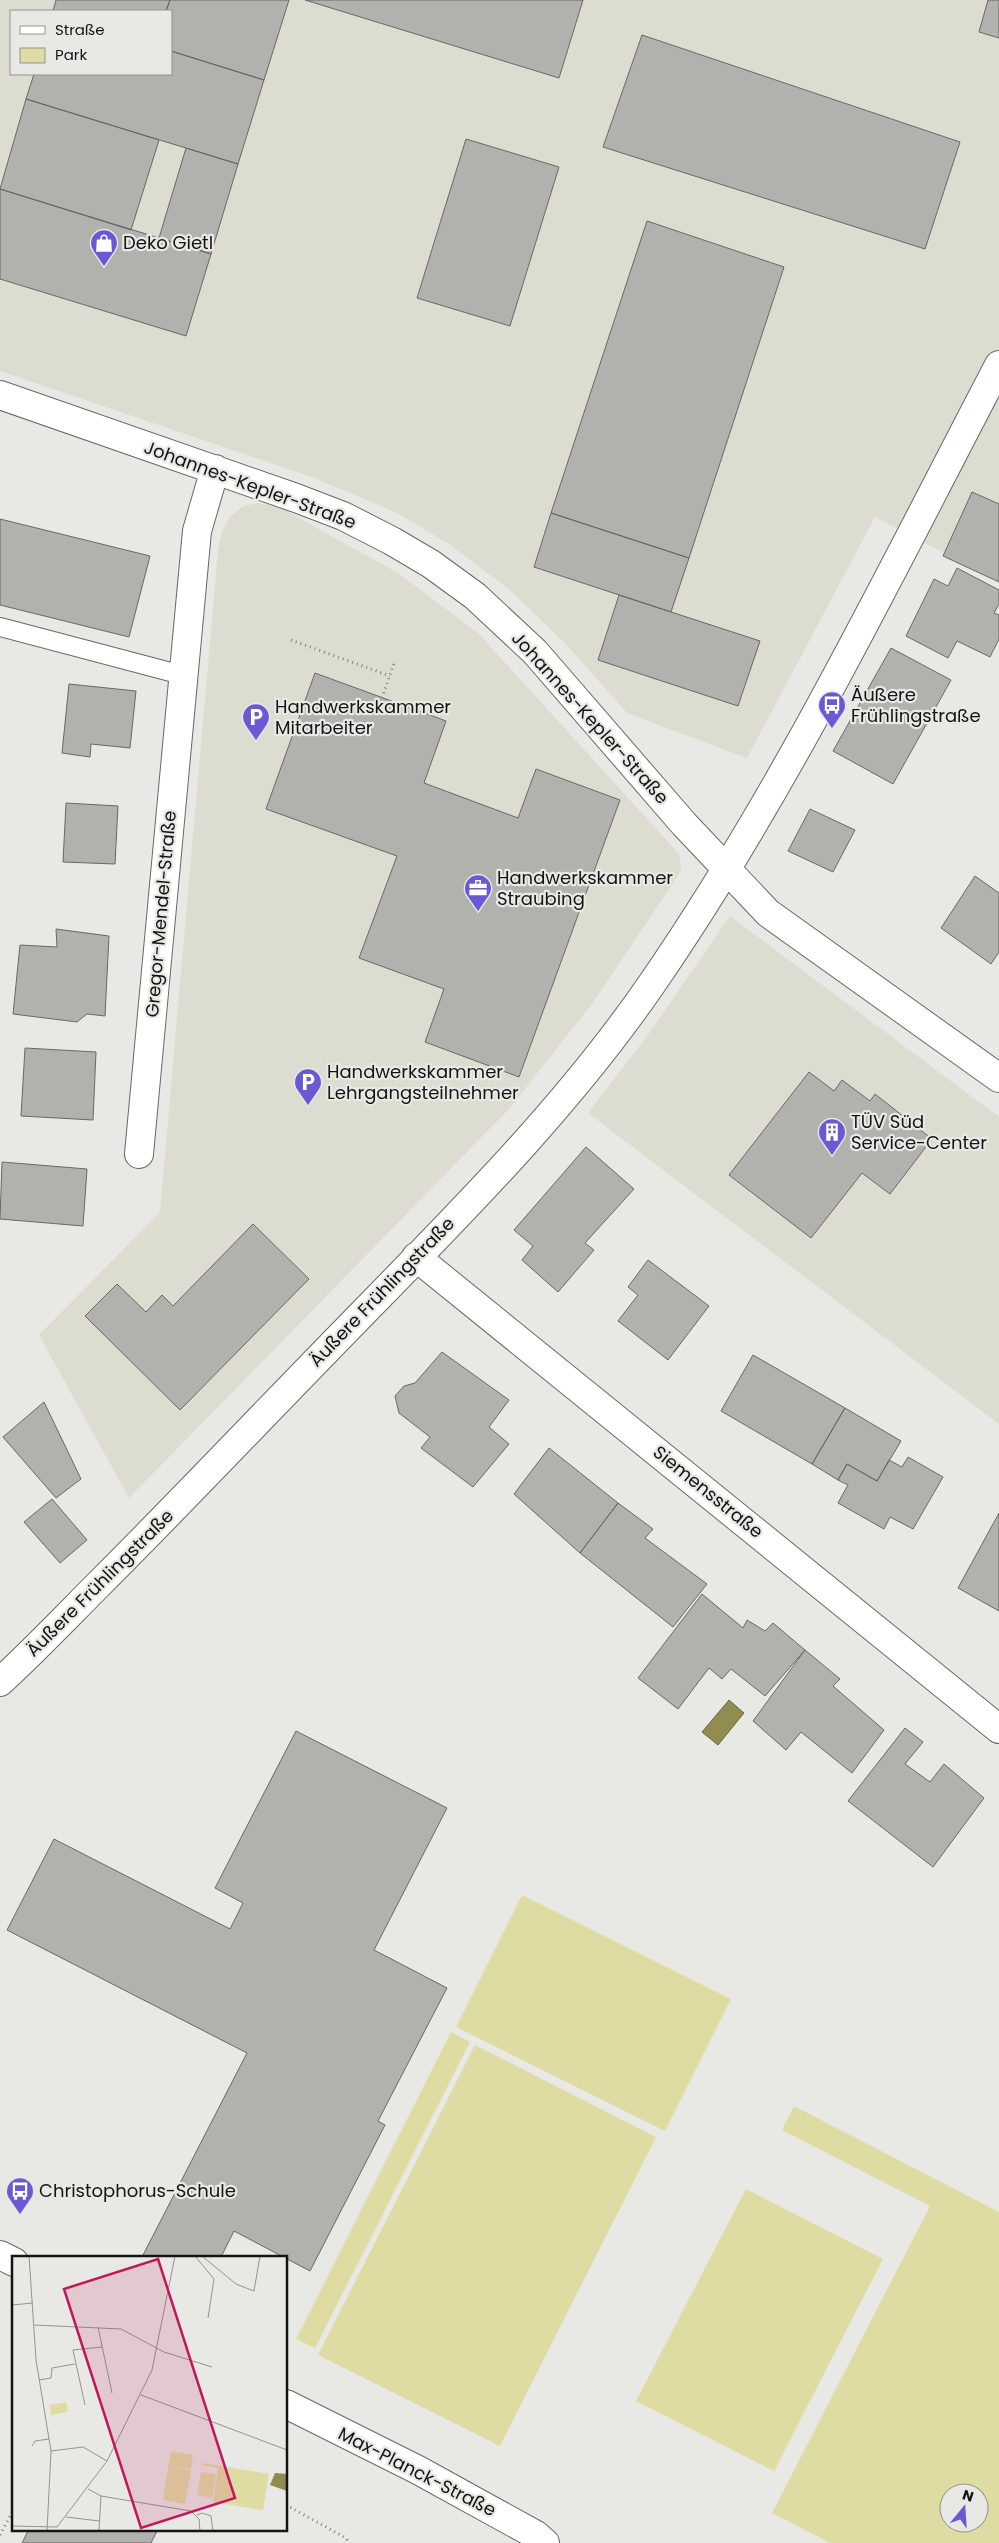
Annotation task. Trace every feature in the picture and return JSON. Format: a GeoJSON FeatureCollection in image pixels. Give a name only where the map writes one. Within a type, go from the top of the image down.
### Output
{"type":"FeatureCollection","features":[{"type":"Feature","properties":{"kind":"street","name":"Äußere Frühlingstraße"},"geometry":{"type":"LineString","coordinates":[[0,1682],[167,1515],[416,1257],[529,1137],[598,1058],[651,985],[727,871],[826,695],[999,364]]}},
{"type":"Feature","properties":{"kind":"street","name":"Johannes-Kepler-Straße"},"geometry":{"type":"LineString","coordinates":[[0,395],[342,516],[430,564],[475,596],[535,652],[727,871]]}},
{"type":"Feature","properties":{"kind":"street","name":"Gregor-Mendel-Straße"},"geometry":{"type":"LineString","coordinates":[[139,1154],[196,531],[215,470]]}},
{"type":"Feature","properties":{"kind":"street"},"geometry":{"type":"LineString","coordinates":[[727,871],[768,913],[999,1078]]}},
{"type":"Feature","properties":{"kind":"street","name":"Siemensstraße"},"geometry":{"type":"LineString","coordinates":[[416,1257],[999,1729]]}},
{"type":"Feature","properties":{"kind":"street"},"geometry":{"type":"LineString","coordinates":[[0,2255],[12,2261]]}},
{"type":"Feature","properties":{"kind":"street","name":"Max-Planck-Straße"},"geometry":{"type":"LineString","coordinates":[[288,2405],[418,2470],[536,2535],[545,2543]]}},
{"type":"Feature","properties":{"kind":"lane"},"geometry":{"type":"LineString","coordinates":[[0,627],[182,674]]}},
{"type":"Feature","properties":{"kind":"path"},"geometry":{"type":"LineString","coordinates":[[291,640],[390,676]]}},
{"type":"Feature","properties":{"kind":"path"},"geometry":{"type":"LineString","coordinates":[[382,698],[394,663]]}},
{"type":"Feature","properties":{"kind":"path"},"geometry":{"type":"LineString","coordinates":[[288,2506],[346,2538],[349,2543]]}},
{"type":"Feature","properties":{"kind":"path"},"geometry":{"type":"LineString","coordinates":[[0,2535],[12,2513]]}},
{"type":"Feature","properties":{"kind":"shaded area"},"geometry":{"type":"Polygon","coordinates":[[[0,0],[999,0],[999,577],[944,553],[875,517],[747,758],[627,713],[566,644],[511,591],[449,544],[395,512],[312,477],[0,371],[0,0]]]}},
{"type":"Feature","properties":{"kind":"shaded area"},"geometry":{"type":"Polygon","coordinates":[[[257,503],[279,507],[398,573],[478,633],[679,854],[681,871],[594,1001],[510,1108],[129,1498],[39,1335],[160,1212],[218,551],[222,532],[230,517],[242,507],[257,503]]]}},
{"type":"Feature","properties":{"kind":"shaded area"},"geometry":{"type":"Polygon","coordinates":[[[730,916],[999,1117],[999,1424],[588,1113],[648,1035],[730,916]]]}},
{"type":"Feature","properties":{"kind":"shaded area"},"geometry":{"type":"Polygon","coordinates":[[[729,1700],[744,1713],[718,1745],[702,1732],[729,1700]]]}},
{"type":"Feature","properties":{"kind":"green space"},"geometry":{"type":"Polygon","coordinates":[[[522,1895],[731,1999],[665,2131],[456,2027],[522,1895]]]}},
{"type":"Feature","properties":{"kind":"green space"},"geometry":{"type":"Polygon","coordinates":[[[451,2032],[470,2042],[315,2348],[296,2339],[451,2032]]]}},
{"type":"Feature","properties":{"kind":"green space"},"geometry":{"type":"Polygon","coordinates":[[[475,2045],[656,2137],[500,2446],[318,2355],[475,2045]]]}},
{"type":"Feature","properties":{"kind":"green space"},"geometry":{"type":"Polygon","coordinates":[[[794,2106],[999,2212],[999,2543],[830,2543],[772,2513],[930,2206],[782,2130],[794,2106]]]}},
{"type":"Feature","properties":{"kind":"green space"},"geometry":{"type":"Polygon","coordinates":[[[746,2189],[883,2259],[774,2471],[636,2401],[746,2189]]]}},
{"type":"Feature","properties":{"kind":"building"},"geometry":{"type":"Polygon","coordinates":[[[56,0],[170,0],[166,10],[53,10],[56,0]]]}},
{"type":"Feature","properties":{"kind":"building"},"geometry":{"type":"Polygon","coordinates":[[[170,0],[289,0],[264,80],[172,51],[172,10],[166,10],[170,0]]]}},
{"type":"Feature","properties":{"kind":"building"},"geometry":{"type":"Polygon","coordinates":[[[305,0],[583,0],[559,78],[305,0]]]}},
{"type":"Feature","properties":{"kind":"building"},"geometry":{"type":"Polygon","coordinates":[[[988,0],[999,0],[999,38],[979,32],[988,0]]]}},
{"type":"Feature","properties":{"kind":"building"},"geometry":{"type":"Polygon","coordinates":[[[642,35],[960,142],[925,249],[603,147],[642,35]]]}},
{"type":"Feature","properties":{"kind":"building"},"geometry":{"type":"Polygon","coordinates":[[[172,51],[264,80],[238,164],[26,99],[34,75],[172,75],[172,51]]]}},
{"type":"Feature","properties":{"kind":"building"},"geometry":{"type":"Polygon","coordinates":[[[26,99],[159,140],[131,230],[0,189],[26,99]]]}},
{"type":"Feature","properties":{"kind":"building"},"geometry":{"type":"Polygon","coordinates":[[[466,139],[559,167],[510,326],[417,298],[466,139]]]}},
{"type":"Feature","properties":{"kind":"building"},"geometry":{"type":"Polygon","coordinates":[[[186,148],[238,164],[211,254],[159,238],[186,148]]]}},
{"type":"Feature","properties":{"kind":"building","name":"Deko Gietl"},"geometry":{"type":"Polygon","coordinates":[[[0,189],[211,254],[186,336],[0,279],[0,189]]]}},
{"type":"Feature","properties":{"kind":"building"},"geometry":{"type":"Polygon","coordinates":[[[647,221],[784,267],[689,558],[551,513],[647,221]]]}},
{"type":"Feature","properties":{"kind":"building"},"geometry":{"type":"Polygon","coordinates":[[[972,492],[999,504],[999,582],[943,556],[972,492]]]}},
{"type":"Feature","properties":{"kind":"building"},"geometry":{"type":"Polygon","coordinates":[[[551,513],[689,558],[671,612],[534,567],[551,513]]]}},
{"type":"Feature","properties":{"kind":"building"},"geometry":{"type":"Polygon","coordinates":[[[0,519],[150,556],[129,637],[0,605],[0,519]]]}},
{"type":"Feature","properties":{"kind":"building"},"geometry":{"type":"Polygon","coordinates":[[[957,568],[999,590],[999,604],[994,613],[999,615],[999,639],[990,657],[957,641],[948,658],[906,636],[934,579],[948,586],[957,568]]]}},
{"type":"Feature","properties":{"kind":"building"},"geometry":{"type":"Polygon","coordinates":[[[619,595],[760,641],[738,706],[598,660],[619,595]]]}},
{"type":"Feature","properties":{"kind":"building"},"geometry":{"type":"Polygon","coordinates":[[[891,648],[951,680],[893,784],[833,751],[891,648]]]}},
{"type":"Feature","properties":{"kind":"building","name":"Handwerkskammer Straubing"},"geometry":{"type":"Polygon","coordinates":[[[315,673],[446,721],[424,783],[518,818],[536,769],[620,800],[519,1077],[425,1042],[444,989],[359,958],[397,856],[266,809],[315,673]]]}},
{"type":"Feature","properties":{"kind":"building"},"geometry":{"type":"Polygon","coordinates":[[[69,684],[136,691],[130,748],[91,744],[90,757],[62,753],[69,684]]]}},
{"type":"Feature","properties":{"kind":"building"},"geometry":{"type":"Polygon","coordinates":[[[66,803],[118,806],[115,864],[63,862],[66,803]]]}},
{"type":"Feature","properties":{"kind":"building"},"geometry":{"type":"Polygon","coordinates":[[[810,809],[855,830],[833,872],[788,851],[810,809]]]}},
{"type":"Feature","properties":{"kind":"building"},"geometry":{"type":"Polygon","coordinates":[[[975,876],[999,893],[999,952],[991,964],[941,928],[975,876]]]}},
{"type":"Feature","properties":{"kind":"building"},"geometry":{"type":"Polygon","coordinates":[[[56,929],[109,936],[105,1016],[87,1014],[77,1022],[13,1014],[20,945],[57,947],[56,929]]]}},
{"type":"Feature","properties":{"kind":"building"},"geometry":{"type":"Polygon","coordinates":[[[25,1048],[96,1052],[93,1120],[21,1116],[25,1048]]]}},
{"type":"Feature","properties":{"kind":"building","name":"TÜV Süd Service-Center"},"geometry":{"type":"Polygon","coordinates":[[[809,1072],[834,1091],[842,1080],[870,1101],[875,1094],[932,1139],[890,1194],[862,1173],[811,1238],[729,1175],[809,1072]]]}},
{"type":"Feature","properties":{"kind":"building"},"geometry":{"type":"Polygon","coordinates":[[[586,1147],[634,1189],[585,1243],[594,1250],[558,1292],[522,1260],[533,1246],[514,1230],[586,1147]]]}},
{"type":"Feature","properties":{"kind":"building"},"geometry":{"type":"Polygon","coordinates":[[[2,1162],[87,1169],[83,1226],[0,1219],[2,1162]]]}},
{"type":"Feature","properties":{"kind":"building"},"geometry":{"type":"Polygon","coordinates":[[[253,1224],[309,1279],[180,1410],[85,1316],[117,1284],[146,1312],[162,1295],[173,1306],[253,1224]]]}},
{"type":"Feature","properties":{"kind":"building"},"geometry":{"type":"Polygon","coordinates":[[[648,1260],[709,1306],[668,1360],[618,1321],[638,1295],[628,1287],[648,1260]]]}},
{"type":"Feature","properties":{"kind":"building"},"geometry":{"type":"Polygon","coordinates":[[[442,1352],[509,1400],[489,1427],[509,1444],[473,1487],[421,1448],[430,1437],[399,1413],[395,1396],[404,1386],[415,1383],[442,1352]]]}},
{"type":"Feature","properties":{"kind":"building"},"geometry":{"type":"Polygon","coordinates":[[[753,1355],[845,1408],[812,1464],[721,1411],[753,1355]]]}},
{"type":"Feature","properties":{"kind":"building"},"geometry":{"type":"Polygon","coordinates":[[[44,1402],[81,1479],[56,1498],[3,1437],[44,1402]]]}},
{"type":"Feature","properties":{"kind":"building"},"geometry":{"type":"Polygon","coordinates":[[[845,1408],[901,1441],[877,1481],[847,1464],[838,1480],[812,1464],[845,1408]]]}},
{"type":"Feature","properties":{"kind":"building"},"geometry":{"type":"Polygon","coordinates":[[[549,1448],[618,1503],[580,1553],[514,1494],[549,1448]]]}},
{"type":"Feature","properties":{"kind":"building"},"geometry":{"type":"Polygon","coordinates":[[[908,1457],[943,1477],[913,1529],[890,1517],[884,1529],[838,1503],[848,1485],[838,1480],[847,1464],[877,1481],[889,1460],[902,1467],[908,1457]]]}},
{"type":"Feature","properties":{"kind":"building"},"geometry":{"type":"Polygon","coordinates":[[[52,1499],[87,1540],[60,1563],[24,1522],[52,1499]]]}},
{"type":"Feature","properties":{"kind":"building"},"geometry":{"type":"Polygon","coordinates":[[[618,1503],[653,1529],[645,1538],[707,1584],[673,1627],[580,1553],[618,1503]]]}},
{"type":"Feature","properties":{"kind":"building"},"geometry":{"type":"Polygon","coordinates":[[[999,1513],[999,1611],[958,1588],[999,1513]]]}},
{"type":"Feature","properties":{"kind":"building"},"geometry":{"type":"Polygon","coordinates":[[[702,1594],[743,1628],[747,1620],[765,1631],[773,1623],[805,1650],[765,1696],[731,1669],[722,1679],[709,1668],[678,1709],[638,1678],[702,1594]]]}},
{"type":"Feature","properties":{"kind":"building"},"geometry":{"type":"Polygon","coordinates":[[[805,1650],[840,1679],[833,1686],[884,1730],[852,1773],[801,1732],[786,1750],[753,1721],[805,1650]]]}},
{"type":"Feature","properties":{"kind":"building"},"geometry":{"type":"Polygon","coordinates":[[[905,1728],[923,1742],[905,1764],[930,1782],[944,1764],[984,1798],[933,1867],[848,1801],[905,1728]]]}},
{"type":"Feature","properties":{"kind":"building"},"geometry":{"type":"Polygon","coordinates":[[[296,1731],[447,1808],[374,1950],[447,1988],[378,2121],[385,2125],[310,2271],[288,2259],[288,2256],[282,2256],[234,2231],[222,2256],[143,2256],[247,2053],[7,1930],[54,1839],[230,1929],[243,1903],[215,1888],[296,1731]]]}},
{"type":"Feature","properties":{"kind":"building"},"geometry":{"type":"Polygon","coordinates":[[[28,2530],[158,2530],[151,2543],[22,2543],[28,2530]]]}},
{"type":"Feature","properties":{"kind":"place","name":"Deko Gietl"},"geometry":{"type":"Point","coordinates":[104,267]}},
{"type":"Feature","properties":{"kind":"place","name":"Äußere Frühlingstraße"},"geometry":{"type":"Point","coordinates":[832,729]}},
{"type":"Feature","properties":{"kind":"place","name":"Handwerkskammer Mitarbeiter"},"geometry":{"type":"Point","coordinates":[256,741]}},
{"type":"Feature","properties":{"kind":"place","name":"Handwerkskammer Straubing"},"geometry":{"type":"Point","coordinates":[478,912]}},
{"type":"Feature","properties":{"kind":"place","name":"Handwerkskammer Lehrgangsteilnehmer"},"geometry":{"type":"Point","coordinates":[308,1106]}},
{"type":"Feature","properties":{"kind":"place","name":"TÜV Süd Service-Center"},"geometry":{"type":"Point","coordinates":[832,1156]}},
{"type":"Feature","properties":{"kind":"place","name":"Christophorus-Schule"},"geometry":{"type":"Point","coordinates":[20,2215]}}]}
